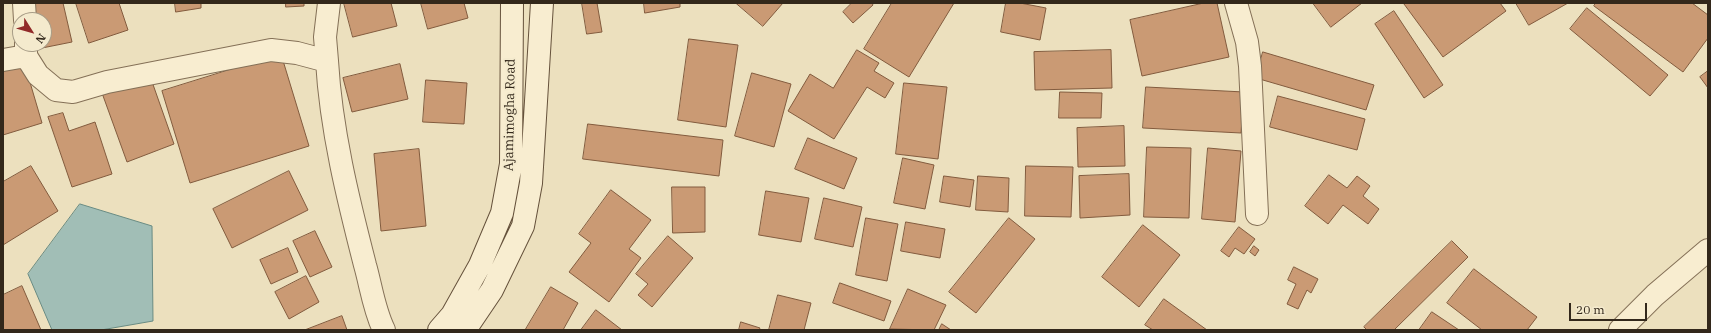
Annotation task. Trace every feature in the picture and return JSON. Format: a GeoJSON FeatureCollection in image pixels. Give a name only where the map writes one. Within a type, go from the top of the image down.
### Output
{"type":"FeatureCollection","features":[{"type":"Feature","properties":{"kind":"street"},"geometry":{"type":"LineString","coordinates":[[329,3],[325,37],[328,82],[336,138],[356,229],[384,330]]}},
{"type":"Feature","properties":{"kind":"street","name":"Ajamimogha Road"},"geometry":{"type":"LineString","coordinates":[[439,330],[452,315],[480,265],[502,213],[511,164],[512,3]]}},
{"type":"Feature","properties":{"kind":"street","name":"Ajamimogha Road"},"geometry":{"type":"LineString","coordinates":[[465,330],[492,290],[523,226],[531,183],[542,3]]}},
{"type":"Feature","properties":{"kind":"street"},"geometry":{"type":"LineString","coordinates":[[1236,3],[1247,42],[1250,66],[1257,214]]}},
{"type":"Feature","properties":{"kind":"street"},"geometry":{"type":"LineString","coordinates":[[27,52],[38,75],[56,90],[73,92],[107,82],[271,50],[297,53],[327,61]]}},
{"type":"Feature","properties":{"kind":"street"},"geometry":{"type":"LineString","coordinates":[[3,60],[21,52]]}},
{"type":"Feature","properties":{"kind":"street"},"geometry":{"type":"LineString","coordinates":[[1620,330],[1655,295],[1708,250]]}},
{"type":"Feature","properties":{"kind":"water"},"geometry":{"type":"Polygon","coordinates":[[[80,204],[152,226],[153,321],[101,330],[52,330],[28,274],[80,204]]]}},
{"type":"Feature","properties":{"kind":"building"},"geometry":{"type":"Polygon","coordinates":[[[32,3],[63,3],[72,42],[52,46],[52,12],[34,12],[32,3]]]}},
{"type":"Feature","properties":{"kind":"building"},"geometry":{"type":"Polygon","coordinates":[[[76,3],[119,3],[128,30],[89,43],[76,3]]]}},
{"type":"Feature","properties":{"kind":"building"},"geometry":{"type":"Polygon","coordinates":[[[175,3],[201,3],[201,8],[176,12],[175,3]]]}},
{"type":"Feature","properties":{"kind":"building"},"geometry":{"type":"Polygon","coordinates":[[[286,3],[304,3],[304,6],[286,7],[286,3]]]}},
{"type":"Feature","properties":{"kind":"building"},"geometry":{"type":"Polygon","coordinates":[[[344,3],[391,3],[397,26],[353,37],[344,3]]]}},
{"type":"Feature","properties":{"kind":"building"},"geometry":{"type":"Polygon","coordinates":[[[421,3],[464,3],[468,18],[428,29],[421,3]]]}},
{"type":"Feature","properties":{"kind":"building"},"geometry":{"type":"Polygon","coordinates":[[[582,3],[597,3],[602,32],[587,34],[582,3]]]}},
{"type":"Feature","properties":{"kind":"building"},"geometry":{"type":"Polygon","coordinates":[[[644,3],[680,3],[680,7],[645,13],[644,3]]]}},
{"type":"Feature","properties":{"kind":"building"},"geometry":{"type":"Polygon","coordinates":[[[736,3],[783,3],[763,26],[736,3]]]}},
{"type":"Feature","properties":{"kind":"building"},"geometry":{"type":"Polygon","coordinates":[[[852,3],[872,3],[873,5],[853,23],[843,12],[852,3]]]}},
{"type":"Feature","properties":{"kind":"building"},"geometry":{"type":"Polygon","coordinates":[[[892,3],[954,3],[909,77],[864,49],[892,3]]]}},
{"type":"Feature","properties":{"kind":"building"},"geometry":{"type":"Polygon","coordinates":[[[1006,3],[1020,3],[1046,8],[1040,40],[1001,32],[1006,3]]]}},
{"type":"Feature","properties":{"kind":"building"},"geometry":{"type":"Polygon","coordinates":[[[1204,3],[1217,3],[1229,57],[1142,76],[1130,20],[1204,3]]]}},
{"type":"Feature","properties":{"kind":"building"},"geometry":{"type":"Polygon","coordinates":[[[1313,3],[1362,3],[1331,27],[1313,3]]]}},
{"type":"Feature","properties":{"kind":"building"},"geometry":{"type":"Polygon","coordinates":[[[1500,3],[1506,11],[1443,57],[1404,4],[1500,3]]]}},
{"type":"Feature","properties":{"kind":"building"},"geometry":{"type":"Polygon","coordinates":[[[1516,3],[1568,3],[1529,25],[1516,3]]]}},
{"type":"Feature","properties":{"kind":"building"},"geometry":{"type":"Polygon","coordinates":[[[1596,3],[1692,3],[1708,15],[1708,38],[1683,72],[1594,6],[1596,3]]]}},
{"type":"Feature","properties":{"kind":"building"},"geometry":{"type":"Polygon","coordinates":[[[1587,8],[1668,75],[1650,96],[1570,29],[1587,8]]]}},
{"type":"Feature","properties":{"kind":"building"},"geometry":{"type":"Polygon","coordinates":[[[1394,11],[1443,85],[1424,98],[1375,24],[1394,11]]]}},
{"type":"Feature","properties":{"kind":"building"},"geometry":{"type":"Polygon","coordinates":[[[689,39],[738,45],[726,127],[678,120],[689,39]]]}},
{"type":"Feature","properties":{"kind":"building"},"geometry":{"type":"Polygon","coordinates":[[[857,50],[879,63],[874,71],[894,83],[885,98],[867,87],[834,139],[788,111],[810,74],[833,88],[857,50]]]}},
{"type":"Feature","properties":{"kind":"building"},"geometry":{"type":"Polygon","coordinates":[[[1111,50],[1112,88],[1035,90],[1034,52],[1111,50]]]}},
{"type":"Feature","properties":{"kind":"building"},"geometry":{"type":"Polygon","coordinates":[[[1263,52],[1374,85],[1366,110],[1256,78],[1263,52]]]}},
{"type":"Feature","properties":{"kind":"building"},"geometry":{"type":"Polygon","coordinates":[[[281,54],[309,146],[190,183],[162,91],[281,54]]]}},
{"type":"Feature","properties":{"kind":"building"},"geometry":{"type":"Polygon","coordinates":[[[24,62],[42,123],[3,135],[3,69],[24,62]]]}},
{"type":"Feature","properties":{"kind":"building"},"geometry":{"type":"Polygon","coordinates":[[[400,64],[408,99],[352,112],[343,78],[400,64]]]}},
{"type":"Feature","properties":{"kind":"building"},"geometry":{"type":"Polygon","coordinates":[[[1708,71],[1708,88],[1700,77],[1708,71]]]}},
{"type":"Feature","properties":{"kind":"building"},"geometry":{"type":"Polygon","coordinates":[[[752,73],[791,84],[774,147],[735,136],[752,73]]]}},
{"type":"Feature","properties":{"kind":"building"},"geometry":{"type":"Polygon","coordinates":[[[150,76],[174,144],[127,162],[102,93],[150,76]]]}},
{"type":"Feature","properties":{"kind":"building"},"geometry":{"type":"Polygon","coordinates":[[[426,80],[467,83],[464,124],[423,122],[426,80]]]}},
{"type":"Feature","properties":{"kind":"building"},"geometry":{"type":"Polygon","coordinates":[[[904,83],[947,87],[938,159],[896,154],[904,83]]]}},
{"type":"Feature","properties":{"kind":"building"},"geometry":{"type":"Polygon","coordinates":[[[1146,87],[1244,92],[1241,133],[1143,128],[1146,87]]]}},
{"type":"Feature","properties":{"kind":"building"},"geometry":{"type":"Polygon","coordinates":[[[1060,92],[1102,93],[1101,118],[1059,118],[1060,92]]]}},
{"type":"Feature","properties":{"kind":"building"},"geometry":{"type":"Polygon","coordinates":[[[1278,96],[1365,119],[1357,150],[1270,127],[1278,96]]]}},
{"type":"Feature","properties":{"kind":"building"},"geometry":{"type":"Polygon","coordinates":[[[63,113],[69,131],[95,122],[112,174],[72,187],[48,117],[63,113]]]}},
{"type":"Feature","properties":{"kind":"building"},"geometry":{"type":"Polygon","coordinates":[[[588,124],[723,140],[719,176],[583,159],[588,124]]]}},
{"type":"Feature","properties":{"kind":"building"},"geometry":{"type":"Polygon","coordinates":[[[1124,126],[1125,166],[1078,167],[1077,128],[1124,126]]]}},
{"type":"Feature","properties":{"kind":"building"},"geometry":{"type":"Polygon","coordinates":[[[808,138],[857,158],[844,189],[795,169],[808,138]]]}},
{"type":"Feature","properties":{"kind":"building"},"geometry":{"type":"Polygon","coordinates":[[[1147,147],[1191,148],[1189,218],[1144,217],[1147,147]]]}},
{"type":"Feature","properties":{"kind":"building"},"geometry":{"type":"Polygon","coordinates":[[[1208,148],[1241,151],[1235,222],[1202,219],[1208,148]]]}},
{"type":"Feature","properties":{"kind":"building"},"geometry":{"type":"Polygon","coordinates":[[[419,149],[426,226],[381,231],[374,154],[419,149]]]}},
{"type":"Feature","properties":{"kind":"building"},"geometry":{"type":"Polygon","coordinates":[[[903,158],[934,165],[925,209],[894,203],[903,158]]]}},
{"type":"Feature","properties":{"kind":"building"},"geometry":{"type":"Polygon","coordinates":[[[31,166],[58,211],[3,245],[3,182],[31,166]]]}},
{"type":"Feature","properties":{"kind":"building"},"geometry":{"type":"Polygon","coordinates":[[[1026,166],[1073,167],[1071,217],[1025,216],[1026,166]]]}},
{"type":"Feature","properties":{"kind":"building"},"geometry":{"type":"Polygon","coordinates":[[[289,171],[308,210],[232,248],[213,209],[289,171]]]}},
{"type":"Feature","properties":{"kind":"building"},"geometry":{"type":"Polygon","coordinates":[[[1129,174],[1130,215],[1080,218],[1079,176],[1129,174]]]}},
{"type":"Feature","properties":{"kind":"building"},"geometry":{"type":"Polygon","coordinates":[[[1329,175],[1347,188],[1357,176],[1370,186],[1363,196],[1379,209],[1368,224],[1343,205],[1328,224],[1305,206],[1329,175]]]}},
{"type":"Feature","properties":{"kind":"building"},"geometry":{"type":"Polygon","coordinates":[[[944,176],[974,180],[970,207],[940,202],[944,176]]]}},
{"type":"Feature","properties":{"kind":"building"},"geometry":{"type":"Polygon","coordinates":[[[978,176],[1009,178],[1008,212],[976,210],[978,176]]]}},
{"type":"Feature","properties":{"kind":"building"},"geometry":{"type":"Polygon","coordinates":[[[672,187],[705,187],[705,232],[673,233],[672,187]]]}},
{"type":"Feature","properties":{"kind":"building"},"geometry":{"type":"Polygon","coordinates":[[[611,190],[651,220],[629,249],[641,258],[609,302],[569,272],[591,243],[579,234],[611,190]]]}},
{"type":"Feature","properties":{"kind":"building"},"geometry":{"type":"Polygon","coordinates":[[[766,191],[809,198],[801,242],[759,235],[766,191]]]}},
{"type":"Feature","properties":{"kind":"building"},"geometry":{"type":"Polygon","coordinates":[[[824,198],[862,207],[853,247],[815,239],[824,198]]]}},
{"type":"Feature","properties":{"kind":"building"},"geometry":{"type":"Polygon","coordinates":[[[866,218],[898,224],[887,281],[856,275],[866,218]]]}},
{"type":"Feature","properties":{"kind":"building"},"geometry":{"type":"Polygon","coordinates":[[[1009,218],[1035,239],[976,313],[949,292],[1009,218]]]}},
{"type":"Feature","properties":{"kind":"building"},"geometry":{"type":"Polygon","coordinates":[[[906,222],[945,229],[940,258],[901,251],[906,222]]]}},
{"type":"Feature","properties":{"kind":"building"},"geometry":{"type":"Polygon","coordinates":[[[1143,225],[1180,255],[1139,307],[1102,277],[1143,225]]]}},
{"type":"Feature","properties":{"kind":"building"},"geometry":{"type":"Polygon","coordinates":[[[1239,227],[1255,239],[1244,254],[1235,248],[1229,257],[1221,251],[1239,227]]]}},
{"type":"Feature","properties":{"kind":"building"},"geometry":{"type":"Polygon","coordinates":[[[315,231],[332,267],[310,277],[293,241],[315,231]]]}},
{"type":"Feature","properties":{"kind":"building"},"geometry":{"type":"Polygon","coordinates":[[[668,236],[693,258],[652,307],[638,295],[648,284],[636,274],[668,236]]]}},
{"type":"Feature","properties":{"kind":"building"},"geometry":{"type":"Polygon","coordinates":[[[1452,241],[1468,257],[1394,330],[1367,330],[1364,327],[1452,241]]]}},
{"type":"Feature","properties":{"kind":"building"},"geometry":{"type":"Polygon","coordinates":[[[1254,246],[1259,250],[1255,256],[1250,252],[1254,246]]]}},
{"type":"Feature","properties":{"kind":"building"},"geometry":{"type":"Polygon","coordinates":[[[288,248],[298,272],[271,284],[260,260],[288,248]]]}},
{"type":"Feature","properties":{"kind":"building"},"geometry":{"type":"Polygon","coordinates":[[[1294,267],[1318,279],[1311,293],[1307,290],[1298,309],[1287,304],[1296,284],[1288,280],[1294,267]]]}},
{"type":"Feature","properties":{"kind":"building"},"geometry":{"type":"Polygon","coordinates":[[[1474,269],[1537,317],[1527,330],[1482,330],[1447,303],[1474,269]]]}},
{"type":"Feature","properties":{"kind":"building"},"geometry":{"type":"Polygon","coordinates":[[[306,276],[319,302],[289,319],[275,292],[306,276]]]}},
{"type":"Feature","properties":{"kind":"building"},"geometry":{"type":"Polygon","coordinates":[[[840,283],[891,301],[884,321],[833,303],[840,283]]]}},
{"type":"Feature","properties":{"kind":"building"},"geometry":{"type":"Polygon","coordinates":[[[22,286],[41,330],[3,330],[3,295],[22,286]]]}},
{"type":"Feature","properties":{"kind":"building"},"geometry":{"type":"Polygon","coordinates":[[[551,287],[578,303],[563,330],[526,329],[551,287]]]}},
{"type":"Feature","properties":{"kind":"building"},"geometry":{"type":"Polygon","coordinates":[[[908,289],[946,305],[934,330],[890,329],[908,289]]]}},
{"type":"Feature","properties":{"kind":"building"},"geometry":{"type":"Polygon","coordinates":[[[778,295],[811,303],[804,330],[769,330],[778,295]]]}},
{"type":"Feature","properties":{"kind":"building"},"geometry":{"type":"Polygon","coordinates":[[[1164,299],[1207,330],[1153,330],[1145,325],[1164,299]]]}},
{"type":"Feature","properties":{"kind":"building"},"geometry":{"type":"Polygon","coordinates":[[[596,310],[622,330],[581,330],[596,310]]]}},
{"type":"Feature","properties":{"kind":"building"},"geometry":{"type":"Polygon","coordinates":[[[1432,312],[1459,330],[1419,330],[1432,312]]]}},
{"type":"Feature","properties":{"kind":"building"},"geometry":{"type":"Polygon","coordinates":[[[342,316],[347,330],[305,330],[342,316]]]}},
{"type":"Feature","properties":{"kind":"building"},"geometry":{"type":"Polygon","coordinates":[[[741,322],[760,328],[759,330],[739,330],[741,322]]]}},
{"type":"Feature","properties":{"kind":"building"},"geometry":{"type":"Polygon","coordinates":[[[942,324],[951,330],[939,330],[942,324]]]}}]}
